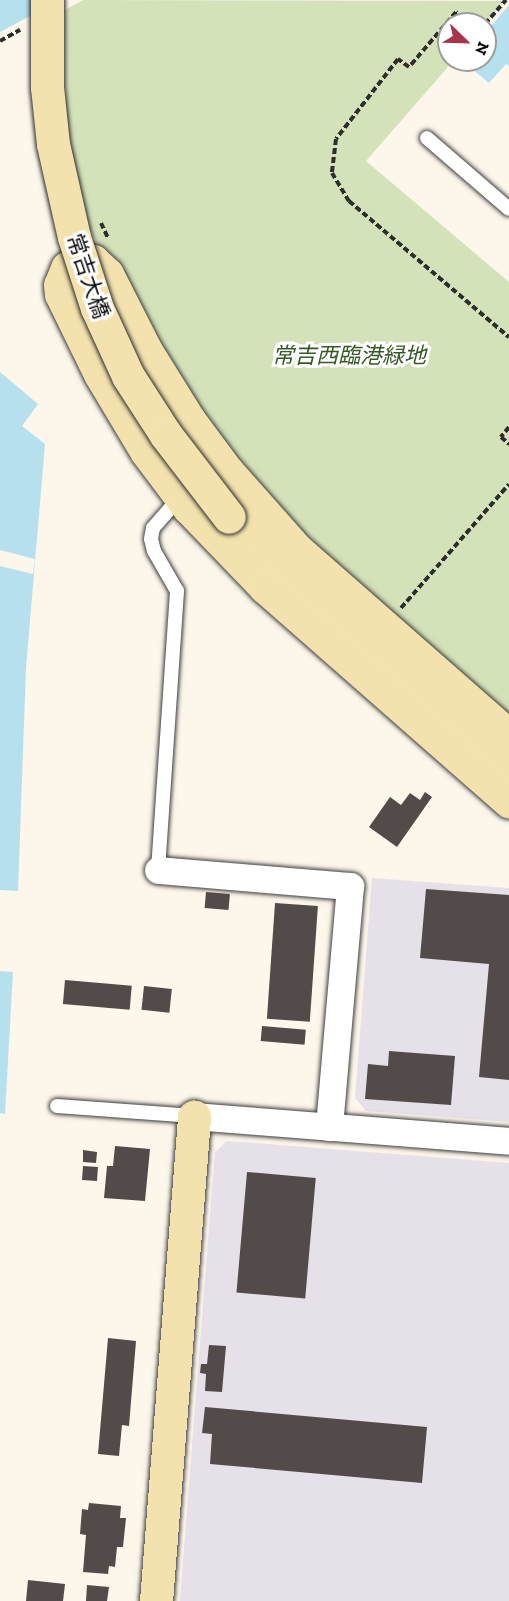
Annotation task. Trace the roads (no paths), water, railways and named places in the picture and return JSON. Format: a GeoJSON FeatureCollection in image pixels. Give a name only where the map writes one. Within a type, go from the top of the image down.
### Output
{"type":"FeatureCollection","features":[{"type":"Feature","properties":{"kind":"street","name":"常吉大橋"},"geometry":{"type":"LineString","coordinates":[[47,0],[47,87],[53,144],[74,237],[97,308],[128,376],[166,435],[229,517],[286,573],[509,768]]}},
{"type":"Feature","properties":{"kind":"street"},"geometry":{"type":"LineString","coordinates":[[509,736],[297,550],[227,471],[189,420],[145,349],[107,274],[93,261],[77,261],[67,268],[60,285],[70,314],[146,451],[180,497],[265,587],[509,801]]}},
{"type":"Feature","properties":{"kind":"street"},"geometry":{"type":"LineString","coordinates":[[158,870],[350,886],[330,1126]]}},
{"type":"Feature","properties":{"kind":"street"},"geometry":{"type":"LineString","coordinates":[[156,1601],[194,1116],[509,1141]]}},
{"type":"Feature","properties":{"kind":"lane"},"geometry":{"type":"LineString","coordinates":[[427,138],[509,209]]}},
{"type":"Feature","properties":{"kind":"lane"},"geometry":{"type":"LineString","coordinates":[[158,870],[177,591],[154,551],[151,539],[153,528],[180,497]]}},
{"type":"Feature","properties":{"kind":"lane"},"geometry":{"type":"LineString","coordinates":[[57,1106],[194,1116]]}},
{"type":"Feature","properties":{"kind":"water"},"geometry":{"type":"Polygon","coordinates":[[[0,0],[60,0],[0,32],[0,0]]]}},
{"type":"Feature","properties":{"kind":"water"},"geometry":{"type":"Polygon","coordinates":[[[509,5],[509,66],[506,64],[489,83],[476,72],[497,72],[497,19],[509,5]]]}},
{"type":"Feature","properties":{"kind":"water"},"geometry":{"type":"Polygon","coordinates":[[[0,372],[38,404],[22,426],[45,444],[26,668],[18,891],[0,890],[0,372]]]}},
{"type":"Feature","properties":{"kind":"water"},"geometry":{"type":"Polygon","coordinates":[[[0,971],[13,972],[5,1114],[0,1113],[0,971]]]}},
{"type":"Feature","properties":{"kind":"park label","name":"常吉西臨港緑地"},"geometry":{"type":"Point","coordinates":[349,356]}}]}
